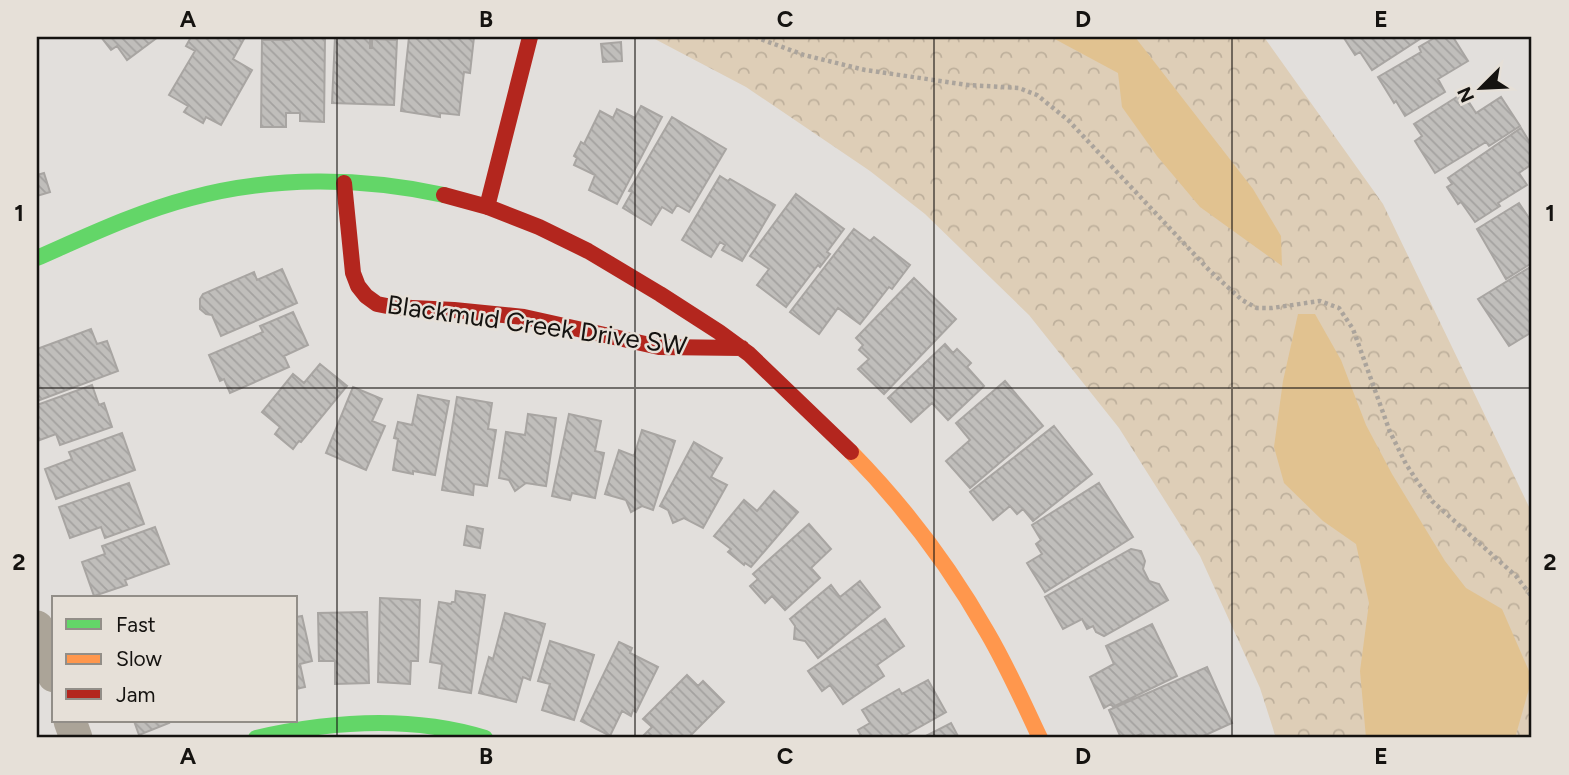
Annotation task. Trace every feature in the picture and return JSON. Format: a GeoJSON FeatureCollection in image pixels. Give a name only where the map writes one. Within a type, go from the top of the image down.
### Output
{"type":"FeatureCollection","features":[{"type":"Feature","properties":{"kind":"street"},"geometry":{"type":"LineString","coordinates":[[487,207],[530,37]]}},
{"type":"Feature","properties":{"kind":"street","name":"Blackmud Creek Drive SW"},"geometry":{"type":"LineString","coordinates":[[37,258],[180,200],[242,187],[302,183],[393,187],[436,194],[487,207],[537,226],[612,263],[742,348],[842,443],[875,478],[950,573],[1009,671],[1040,738]]}},
{"type":"Feature","properties":{"kind":"street","name":"Blackmud Creek Drive SW"},"geometry":{"type":"LineString","coordinates":[[344,183],[353,273],[358,286],[377,304],[524,317],[659,347],[742,348]]}},
{"type":"Feature","properties":{"kind":"street"},"geometry":{"type":"LineString","coordinates":[[37,627],[52,670]]}},
{"type":"Feature","properties":{"kind":"street"},"geometry":{"type":"LineString","coordinates":[[256,738],[320,725],[357,722],[436,727],[485,738]]}},
{"type":"Feature","properties":{"kind":"path"},"geometry":{"type":"LineString","coordinates":[[755,37],[804,55],[866,69],[968,85],[1019,88],[1037,95],[1068,120],[1202,262],[1242,300],[1256,308],[1320,301],[1339,308],[1357,339],[1390,432],[1419,484],[1432,501],[1516,576],[1532,597]]}},
{"type":"Feature","properties":{"kind":"green space"},"geometry":{"type":"Polygon","coordinates":[[[651,37],[1264,37],[1383,204],[1532,513],[1532,738],[1276,738],[1260,688],[1200,556],[1119,428],[1029,315],[925,214],[870,171],[746,87],[651,37]]]}},
{"type":"Feature","properties":{"kind":"shaded area"},"geometry":{"type":"Polygon","coordinates":[[[1051,37],[1135,37],[1253,189],[1281,236],[1282,266],[1200,207],[1157,156],[1122,107],[1118,73],[1051,37]]]}},
{"type":"Feature","properties":{"kind":"shaded area"},"geometry":{"type":"Polygon","coordinates":[[[1298,314],[1315,314],[1341,360],[1366,425],[1392,474],[1445,561],[1466,588],[1502,609],[1532,678],[1515,738],[1366,738],[1360,671],[1369,603],[1356,544],[1323,521],[1284,483],[1274,447],[1283,381],[1298,314]]]}},
{"type":"Feature","properties":{"kind":"building"},"geometry":{"type":"Polygon","coordinates":[[[101,37],[158,37],[127,60],[117,46],[111,50],[101,37]]]}},
{"type":"Feature","properties":{"kind":"building"},"geometry":{"type":"Polygon","coordinates":[[[191,37],[245,37],[233,59],[252,70],[221,125],[206,117],[203,123],[184,112],[188,106],[169,95],[195,51],[186,46],[191,37]]]}},
{"type":"Feature","properties":{"kind":"building"},"geometry":{"type":"Polygon","coordinates":[[[289,37],[325,37],[324,122],[300,121],[300,113],[286,113],[286,127],[261,127],[262,40],[289,40],[289,37]]]}},
{"type":"Feature","properties":{"kind":"building"},"geometry":{"type":"Polygon","coordinates":[[[335,37],[370,37],[370,48],[372,39],[397,40],[394,105],[332,103],[335,37]]]}},
{"type":"Feature","properties":{"kind":"building"},"geometry":{"type":"Polygon","coordinates":[[[409,37],[474,37],[470,73],[464,72],[459,115],[440,113],[440,117],[401,111],[409,37]]]}},
{"type":"Feature","properties":{"kind":"building"},"geometry":{"type":"Polygon","coordinates":[[[1423,37],[1372,70],[1360,52],[1355,55],[1344,38],[1423,37]]]}},
{"type":"Feature","properties":{"kind":"building"},"geometry":{"type":"Polygon","coordinates":[[[1436,37],[1453,37],[1468,61],[1438,79],[1445,92],[1405,116],[1378,77],[1421,52],[1419,47],[1436,37]]]}},
{"type":"Feature","properties":{"kind":"building"},"geometry":{"type":"Polygon","coordinates":[[[621,42],[622,61],[603,62],[601,44],[621,42]]]}},
{"type":"Feature","properties":{"kind":"building"},"geometry":{"type":"Polygon","coordinates":[[[1463,93],[1476,113],[1501,97],[1520,126],[1489,146],[1486,142],[1435,173],[1415,141],[1422,136],[1414,124],[1463,93]]]}},
{"type":"Feature","properties":{"kind":"building"},"geometry":{"type":"Polygon","coordinates":[[[641,106],[662,117],[617,204],[589,190],[595,175],[574,165],[577,158],[574,156],[581,142],[584,144],[600,111],[613,118],[617,109],[635,118],[641,106]]]}},
{"type":"Feature","properties":{"kind":"building"},"geometry":{"type":"Polygon","coordinates":[[[672,117],[726,149],[689,212],[677,205],[672,213],[662,207],[651,225],[623,208],[632,192],[629,191],[672,117]]]}},
{"type":"Feature","properties":{"kind":"building"},"geometry":{"type":"Polygon","coordinates":[[[1521,128],[1532,146],[1532,164],[1519,173],[1527,185],[1498,203],[1500,206],[1475,222],[1447,187],[1452,184],[1448,178],[1521,128]]]}},
{"type":"Feature","properties":{"kind":"building"},"geometry":{"type":"Polygon","coordinates":[[[44,173],[50,192],[37,196],[37,175],[44,173]]]}},
{"type":"Feature","properties":{"kind":"building"},"geometry":{"type":"Polygon","coordinates":[[[720,176],[775,205],[742,261],[722,250],[725,245],[720,242],[711,257],[682,240],[720,176]]]}},
{"type":"Feature","properties":{"kind":"building"},"geometry":{"type":"Polygon","coordinates":[[[796,194],[844,229],[827,252],[830,254],[820,267],[818,265],[786,307],[757,285],[769,269],[750,256],[796,194]]]}},
{"type":"Feature","properties":{"kind":"building"},"geometry":{"type":"Polygon","coordinates":[[[1519,203],[1529,218],[1532,215],[1532,263],[1506,279],[1477,229],[1519,203]]]}},
{"type":"Feature","properties":{"kind":"building"},"geometry":{"type":"Polygon","coordinates":[[[854,229],[870,241],[874,237],[910,265],[860,324],[838,308],[819,334],[790,312],[854,229]]]}},
{"type":"Feature","properties":{"kind":"building"},"geometry":{"type":"Polygon","coordinates":[[[1532,266],[1532,332],[1509,346],[1478,299],[1532,266]]]}},
{"type":"Feature","properties":{"kind":"building"},"geometry":{"type":"Polygon","coordinates":[[[282,269],[297,303],[221,336],[212,315],[200,309],[203,294],[254,272],[257,280],[282,269]]]}},
{"type":"Feature","properties":{"kind":"building"},"geometry":{"type":"Polygon","coordinates":[[[914,278],[956,319],[884,394],[858,369],[869,359],[859,350],[863,345],[856,338],[914,278]]]}},
{"type":"Feature","properties":{"kind":"building"},"geometry":{"type":"Polygon","coordinates":[[[293,312],[308,345],[284,356],[289,367],[230,393],[224,379],[220,381],[209,355],[263,332],[260,326],[293,312]]]}},
{"type":"Feature","properties":{"kind":"building"},"geometry":{"type":"Polygon","coordinates":[[[91,329],[97,344],[107,341],[118,371],[37,401],[37,349],[91,329]]]}},
{"type":"Feature","properties":{"kind":"building"},"geometry":{"type":"Polygon","coordinates":[[[945,344],[953,353],[957,349],[971,363],[967,367],[984,386],[948,420],[932,403],[911,422],[888,398],[945,344]]]}},
{"type":"Feature","properties":{"kind":"building"},"geometry":{"type":"Polygon","coordinates":[[[320,364],[347,386],[293,449],[275,434],[280,427],[262,412],[293,374],[304,383],[320,364]]]}},
{"type":"Feature","properties":{"kind":"building"},"geometry":{"type":"Polygon","coordinates":[[[1005,381],[1043,426],[970,488],[946,461],[970,440],[956,423],[1005,381]]]}},
{"type":"Feature","properties":{"kind":"building"},"geometry":{"type":"Polygon","coordinates":[[[92,385],[99,405],[104,403],[112,427],[60,445],[56,434],[37,441],[37,405],[92,385]]]}},
{"type":"Feature","properties":{"kind":"building"},"geometry":{"type":"Polygon","coordinates":[[[353,387],[382,399],[372,421],[385,426],[366,470],[326,453],[353,387]]]}},
{"type":"Feature","properties":{"kind":"building"},"geometry":{"type":"Polygon","coordinates":[[[418,395],[449,401],[435,475],[393,470],[398,439],[394,438],[398,422],[412,425],[418,395]]]}},
{"type":"Feature","properties":{"kind":"building"},"geometry":{"type":"Polygon","coordinates":[[[457,397],[492,403],[488,429],[496,430],[487,486],[474,484],[473,495],[442,490],[457,397]]]}},
{"type":"Feature","properties":{"kind":"building"},"geometry":{"type":"Polygon","coordinates":[[[528,414],[556,418],[546,486],[526,483],[515,491],[509,480],[499,478],[506,432],[525,435],[528,414]]]}},
{"type":"Feature","properties":{"kind":"building"},"geometry":{"type":"Polygon","coordinates":[[[569,414],[601,421],[595,451],[604,453],[595,498],[572,493],[570,500],[552,496],[569,414]]]}},
{"type":"Feature","properties":{"kind":"building"},"geometry":{"type":"Polygon","coordinates":[[[1054,426],[1092,474],[1033,521],[1023,509],[1017,514],[1010,506],[993,520],[970,492],[1054,426]]]}},
{"type":"Feature","properties":{"kind":"building"},"geometry":{"type":"Polygon","coordinates":[[[642,430],[675,441],[653,510],[642,506],[631,512],[626,500],[605,494],[619,450],[634,456],[642,430]]]}},
{"type":"Feature","properties":{"kind":"building"},"geometry":{"type":"Polygon","coordinates":[[[122,433],[135,470],[56,499],[45,469],[72,459],[69,452],[122,433]]]}},
{"type":"Feature","properties":{"kind":"building"},"geometry":{"type":"Polygon","coordinates":[[[694,442],[722,458],[711,477],[727,485],[703,528],[684,518],[673,523],[668,510],[660,506],[694,442]]]}},
{"type":"Feature","properties":{"kind":"building"},"geometry":{"type":"Polygon","coordinates":[[[129,483],[144,524],[105,538],[101,527],[70,538],[59,507],[129,483]]]}},
{"type":"Feature","properties":{"kind":"building"},"geometry":{"type":"Polygon","coordinates":[[[1099,483],[1133,537],[1045,592],[1027,563],[1042,554],[1036,544],[1041,540],[1032,525],[1099,483]]]}},
{"type":"Feature","properties":{"kind":"building"},"geometry":{"type":"Polygon","coordinates":[[[774,491],[798,512],[751,567],[745,563],[744,565],[728,552],[731,549],[714,536],[744,500],[757,511],[774,491]]]}},
{"type":"Feature","properties":{"kind":"building"},"geometry":{"type":"Polygon","coordinates":[[[809,524],[831,549],[811,568],[820,578],[785,610],[772,596],[765,603],[750,586],[758,579],[753,574],[809,524]]]}},
{"type":"Feature","properties":{"kind":"building"},"geometry":{"type":"Polygon","coordinates":[[[467,526],[483,529],[480,548],[464,545],[467,526]]]}},
{"type":"Feature","properties":{"kind":"building"},"geometry":{"type":"Polygon","coordinates":[[[155,527],[169,564],[125,580],[127,585],[94,596],[82,562],[105,554],[102,546],[155,527]]]}},
{"type":"Feature","properties":{"kind":"building"},"geometry":{"type":"Polygon","coordinates":[[[1131,549],[1141,551],[1145,561],[1143,569],[1149,581],[1159,584],[1168,600],[1104,636],[1096,632],[1093,626],[1087,629],[1082,619],[1063,629],[1045,597],[1131,549]]]}},
{"type":"Feature","properties":{"kind":"building"},"geometry":{"type":"Polygon","coordinates":[[[860,581],[880,607],[818,658],[805,641],[794,639],[795,626],[790,619],[831,585],[840,597],[860,581]]]}},
{"type":"Feature","properties":{"kind":"building"},"geometry":{"type":"Polygon","coordinates":[[[456,591],[485,595],[471,693],[439,688],[442,664],[430,662],[439,602],[455,602],[456,591]]]}},
{"type":"Feature","properties":{"kind":"building"},"geometry":{"type":"Polygon","coordinates":[[[380,598],[420,600],[418,661],[411,661],[410,684],[378,682],[380,598]]]}},
{"type":"Feature","properties":{"kind":"building"},"geometry":{"type":"Polygon","coordinates":[[[367,612],[369,683],[335,684],[335,661],[319,661],[318,613],[367,612]]]}},
{"type":"Feature","properties":{"kind":"building"},"geometry":{"type":"Polygon","coordinates":[[[505,613],[545,624],[530,680],[523,677],[516,702],[479,693],[489,657],[493,659],[505,613]]]}},
{"type":"Feature","properties":{"kind":"building"},"geometry":{"type":"Polygon","coordinates":[[[302,616],[312,661],[300,664],[305,687],[298,689],[298,617],[302,616]]]}},
{"type":"Feature","properties":{"kind":"building"},"geometry":{"type":"Polygon","coordinates":[[[885,619],[904,646],[877,665],[884,676],[843,704],[830,685],[822,691],[808,671],[885,619]]]}},
{"type":"Feature","properties":{"kind":"building"},"geometry":{"type":"Polygon","coordinates":[[[1152,624],[1177,676],[1113,707],[1111,704],[1104,708],[1090,677],[1114,664],[1106,646],[1152,624]]]}},
{"type":"Feature","properties":{"kind":"building"},"geometry":{"type":"Polygon","coordinates":[[[550,641],[594,655],[574,720],[542,710],[550,684],[538,681],[550,641]]]}},
{"type":"Feature","properties":{"kind":"building"},"geometry":{"type":"Polygon","coordinates":[[[619,642],[632,648],[630,653],[658,667],[636,712],[633,710],[631,716],[622,711],[610,736],[581,721],[619,642]]]}},
{"type":"Feature","properties":{"kind":"building"},"geometry":{"type":"Polygon","coordinates":[[[1207,667],[1232,723],[1199,738],[1143,738],[1141,734],[1132,738],[1121,738],[1109,710],[1207,667]]]}},
{"type":"Feature","properties":{"kind":"building"},"geometry":{"type":"Polygon","coordinates":[[[687,675],[698,686],[703,681],[724,702],[688,738],[641,738],[652,727],[643,719],[687,675]]]}},
{"type":"Feature","properties":{"kind":"building"},"geometry":{"type":"Polygon","coordinates":[[[928,680],[946,712],[900,738],[862,738],[858,730],[870,723],[862,710],[899,689],[902,694],[928,680]]]}},
{"type":"Feature","properties":{"kind":"building"},"geometry":{"type":"Polygon","coordinates":[[[134,722],[169,723],[139,735],[134,722]]]}},
{"type":"Feature","properties":{"kind":"building"},"geometry":{"type":"Polygon","coordinates":[[[951,723],[959,738],[922,738],[951,723]]]}},
{"type":"Feature","properties":{"kind":"traffic: fast"},"geometry":{"type":"LineString","coordinates":[[37,258],[151,210],[191,198],[253,186],[349,182],[444,195]]}},
{"type":"Feature","properties":{"kind":"traffic: fast"},"geometry":{"type":"LineString","coordinates":[[256,738],[342,724],[370,723],[428,726],[485,738]]}},
{"type":"Feature","properties":{"kind":"traffic: slow"},"geometry":{"type":"LineString","coordinates":[[851,452],[908,516],[958,584],[1001,658],[1040,738]]}},
{"type":"Feature","properties":{"kind":"traffic: jam"},"geometry":{"type":"LineString","coordinates":[[487,207],[530,37]]}},
{"type":"Feature","properties":{"kind":"traffic: jam"},"geometry":{"type":"LineString","coordinates":[[344,183],[353,273],[358,286],[377,304],[524,317],[659,347],[742,348]]}},
{"type":"Feature","properties":{"kind":"traffic: jam"},"geometry":{"type":"LineString","coordinates":[[444,195],[488,207],[539,227],[588,251],[660,294],[749,354],[851,452]]}}]}
